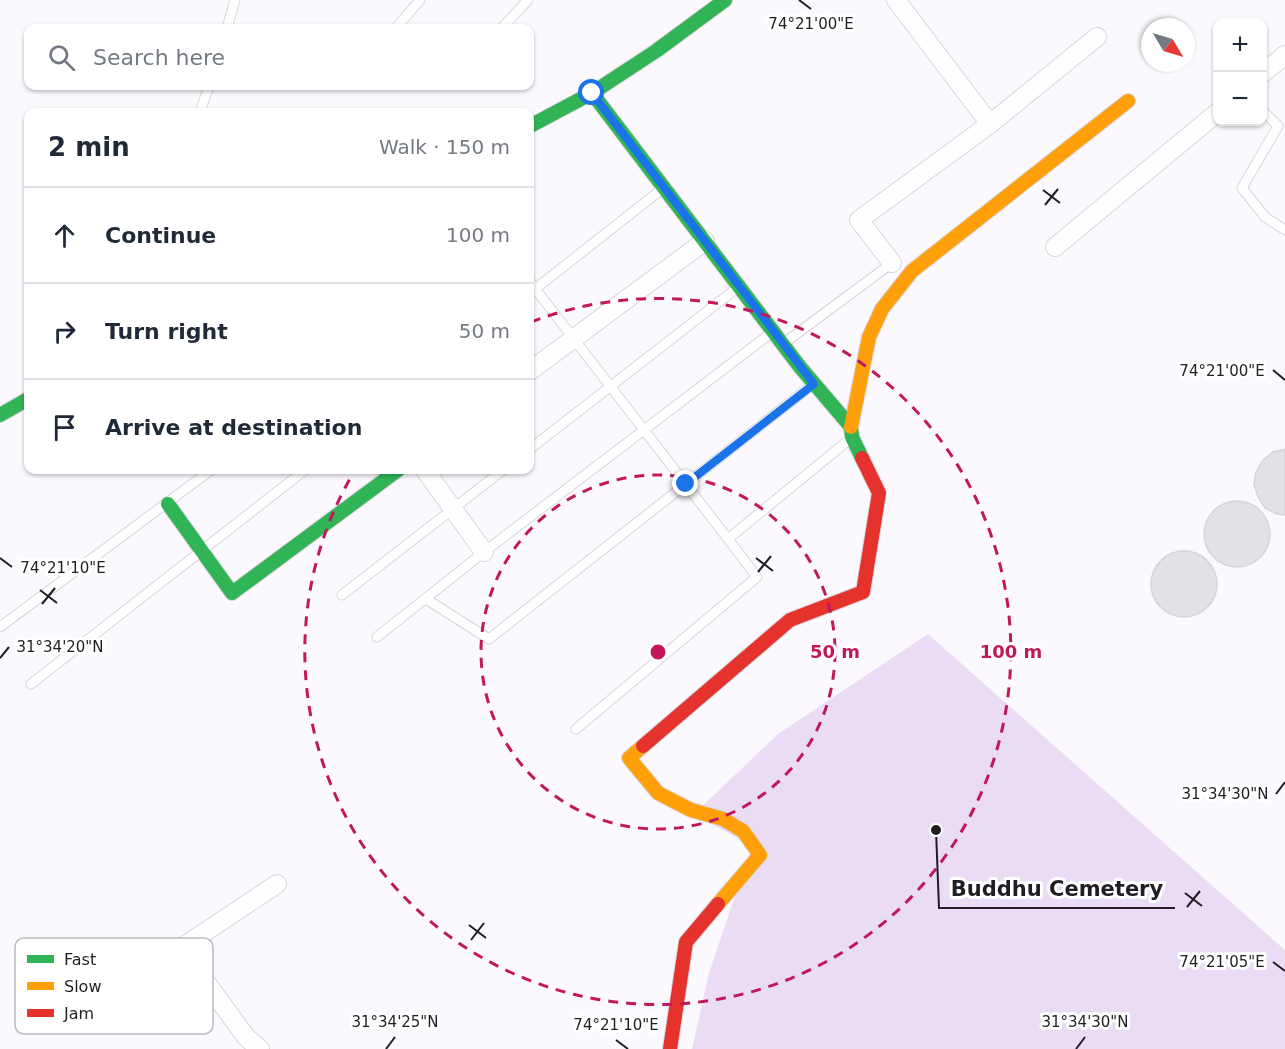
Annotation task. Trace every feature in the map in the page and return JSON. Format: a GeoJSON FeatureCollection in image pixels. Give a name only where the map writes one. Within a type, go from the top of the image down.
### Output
{"type":"FeatureCollection","features":[{"type":"Feature","properties":{"kind":"street"},"geometry":{"type":"LineString","coordinates":[[534,124],[592,93],[656,51],[725,0]]}},
{"type":"Feature","properties":{"kind":"street"},"geometry":{"type":"LineString","coordinates":[[896,0],[990,124]]}},
{"type":"Feature","properties":{"kind":"street"},"geometry":{"type":"LineString","coordinates":[[892,263],[859,220],[990,124],[1097,38]]}},
{"type":"Feature","properties":{"kind":"street"},"geometry":{"type":"LineString","coordinates":[[1265,72],[1285,55]]}},
{"type":"Feature","properties":{"kind":"street"},"geometry":{"type":"LineString","coordinates":[[592,93],[851,432],[879,493],[862,592],[790,620],[629,758],[657,793],[691,810],[723,819],[743,831],[760,855],[686,942],[670,1049]]}},
{"type":"Feature","properties":{"kind":"street"},"geometry":{"type":"LineString","coordinates":[[851,432],[869,337],[882,309],[912,271],[1128,101]]}},
{"type":"Feature","properties":{"kind":"street"},"geometry":{"type":"LineString","coordinates":[[1055,247],[1213,116]]}},
{"type":"Feature","properties":{"kind":"street"},"geometry":{"type":"LineString","coordinates":[[534,368],[705,241]]}},
{"type":"Feature","properties":{"kind":"street"},"geometry":{"type":"LineString","coordinates":[[0,415],[24,401]]}},
{"type":"Feature","properties":{"kind":"street"},"geometry":{"type":"LineString","coordinates":[[168,504],[232,593],[393,474]]}},
{"type":"Feature","properties":{"kind":"street"},"geometry":{"type":"LineString","coordinates":[[428,474],[484,552]]}},
{"type":"Feature","properties":{"kind":"street"},"geometry":{"type":"LineString","coordinates":[[196,938],[277,884]]}},
{"type":"Feature","properties":{"kind":"street"},"geometry":{"type":"LineString","coordinates":[[213,992],[246,1037],[260,1049]]}},
{"type":"Feature","properties":{"kind":"lane"},"geometry":{"type":"LineString","coordinates":[[228,24],[235,0]]}},
{"type":"Feature","properties":{"kind":"lane"},"geometry":{"type":"LineString","coordinates":[[399,24],[420,0]]}},
{"type":"Feature","properties":{"kind":"lane"},"geometry":{"type":"LineString","coordinates":[[506,24],[528,0]]}},
{"type":"Feature","properties":{"kind":"lane"},"geometry":{"type":"LineString","coordinates":[[201,108],[208,90]]}},
{"type":"Feature","properties":{"kind":"lane"},"geometry":{"type":"LineString","coordinates":[[1267,114],[1278,126],[1242,188],[1265,217],[1285,230]]}},
{"type":"Feature","properties":{"kind":"lane"},"geometry":{"type":"LineString","coordinates":[[534,286],[664,188]]}},
{"type":"Feature","properties":{"kind":"lane"},"geometry":{"type":"LineString","coordinates":[[783,344],[892,263]]}},
{"type":"Feature","properties":{"kind":"lane"},"geometry":{"type":"LineString","coordinates":[[534,446],[739,286]]}},
{"type":"Feature","properties":{"kind":"lane"},"geometry":{"type":"LineString","coordinates":[[534,292],[757,577],[576,729]]}},
{"type":"Feature","properties":{"kind":"lane"},"geometry":{"type":"LineString","coordinates":[[377,637],[484,552],[773,332]]}},
{"type":"Feature","properties":{"kind":"lane"},"geometry":{"type":"LineString","coordinates":[[426,599],[489,639],[814,384]]}},
{"type":"Feature","properties":{"kind":"lane"},"geometry":{"type":"LineString","coordinates":[[728,539],[851,432]]}},
{"type":"Feature","properties":{"kind":"lane"},"geometry":{"type":"LineString","coordinates":[[0,627],[206,474]]}},
{"type":"Feature","properties":{"kind":"lane"},"geometry":{"type":"LineString","coordinates":[[31,684],[300,474]]}},
{"type":"Feature","properties":{"kind":"lane"},"geometry":{"type":"LineString","coordinates":[[342,595],[498,474]]}},
{"type":"Feature","properties":{"kind":"shaded area"},"geometry":{"type":"Polygon","coordinates":[[[928,634],[1285,950],[1285,1049],[692,1049],[709,973],[752,846],[694,814],[778,734],[928,634]]]}},
{"type":"Feature","properties":{"kind":"building"},"geometry":{"type":"Polygon","coordinates":[[[1285,449],[1285,515],[1265,508],[1254,484],[1256,472],[1263,460],[1273,452],[1285,449]]]}},
{"type":"Feature","properties":{"kind":"building"},"geometry":{"type":"Polygon","coordinates":[[[1237,501],[1250,503],[1265,516],[1270,534],[1268,547],[1255,562],[1237,567],[1224,565],[1209,552],[1204,534],[1206,521],[1219,506],[1237,501]]]}},
{"type":"Feature","properties":{"kind":"building"},"geometry":{"type":"Polygon","coordinates":[[[1184,551],[1197,553],[1207,561],[1215,571],[1217,584],[1215,597],[1207,607],[1197,615],[1184,617],[1171,615],[1161,607],[1153,597],[1151,584],[1153,571],[1161,561],[1171,553],[1184,551]]]}},
{"type":"Feature","properties":{"kind":"traffic: fast"},"geometry":{"type":"LineString","coordinates":[[534,124],[592,93],[656,51],[725,0]]}},
{"type":"Feature","properties":{"kind":"traffic: fast"},"geometry":{"type":"LineString","coordinates":[[592,93],[800,367],[851,427],[852,437],[862,458]]}},
{"type":"Feature","properties":{"kind":"traffic: fast"},"geometry":{"type":"LineString","coordinates":[[0,415],[24,401]]}},
{"type":"Feature","properties":{"kind":"traffic: fast"},"geometry":{"type":"LineString","coordinates":[[168,504],[232,593],[393,474]]}},
{"type":"Feature","properties":{"kind":"traffic: slow"},"geometry":{"type":"LineString","coordinates":[[851,427],[869,337],[882,309],[912,271],[1128,101]]}},
{"type":"Feature","properties":{"kind":"traffic: slow"},"geometry":{"type":"LineString","coordinates":[[643,746],[629,758],[658,793],[691,810],[723,819],[743,831],[760,855],[718,904]]}},
{"type":"Feature","properties":{"kind":"traffic: jam"},"geometry":{"type":"LineString","coordinates":[[643,746],[790,620],[863,592],[879,493],[862,458]]}},
{"type":"Feature","properties":{"kind":"traffic: jam"},"geometry":{"type":"LineString","coordinates":[[670,1049],[686,942],[718,904]]}},
{"type":"Feature","properties":{"kind":"place","name":"Buddhu Cemetery"},"geometry":{"type":"Point","coordinates":[936,830]}},
{"type":"Feature","properties":{"kind":"route"},"geometry":{"type":"LineString","coordinates":[[592,93],[814,384],[686,484]]}}]}
